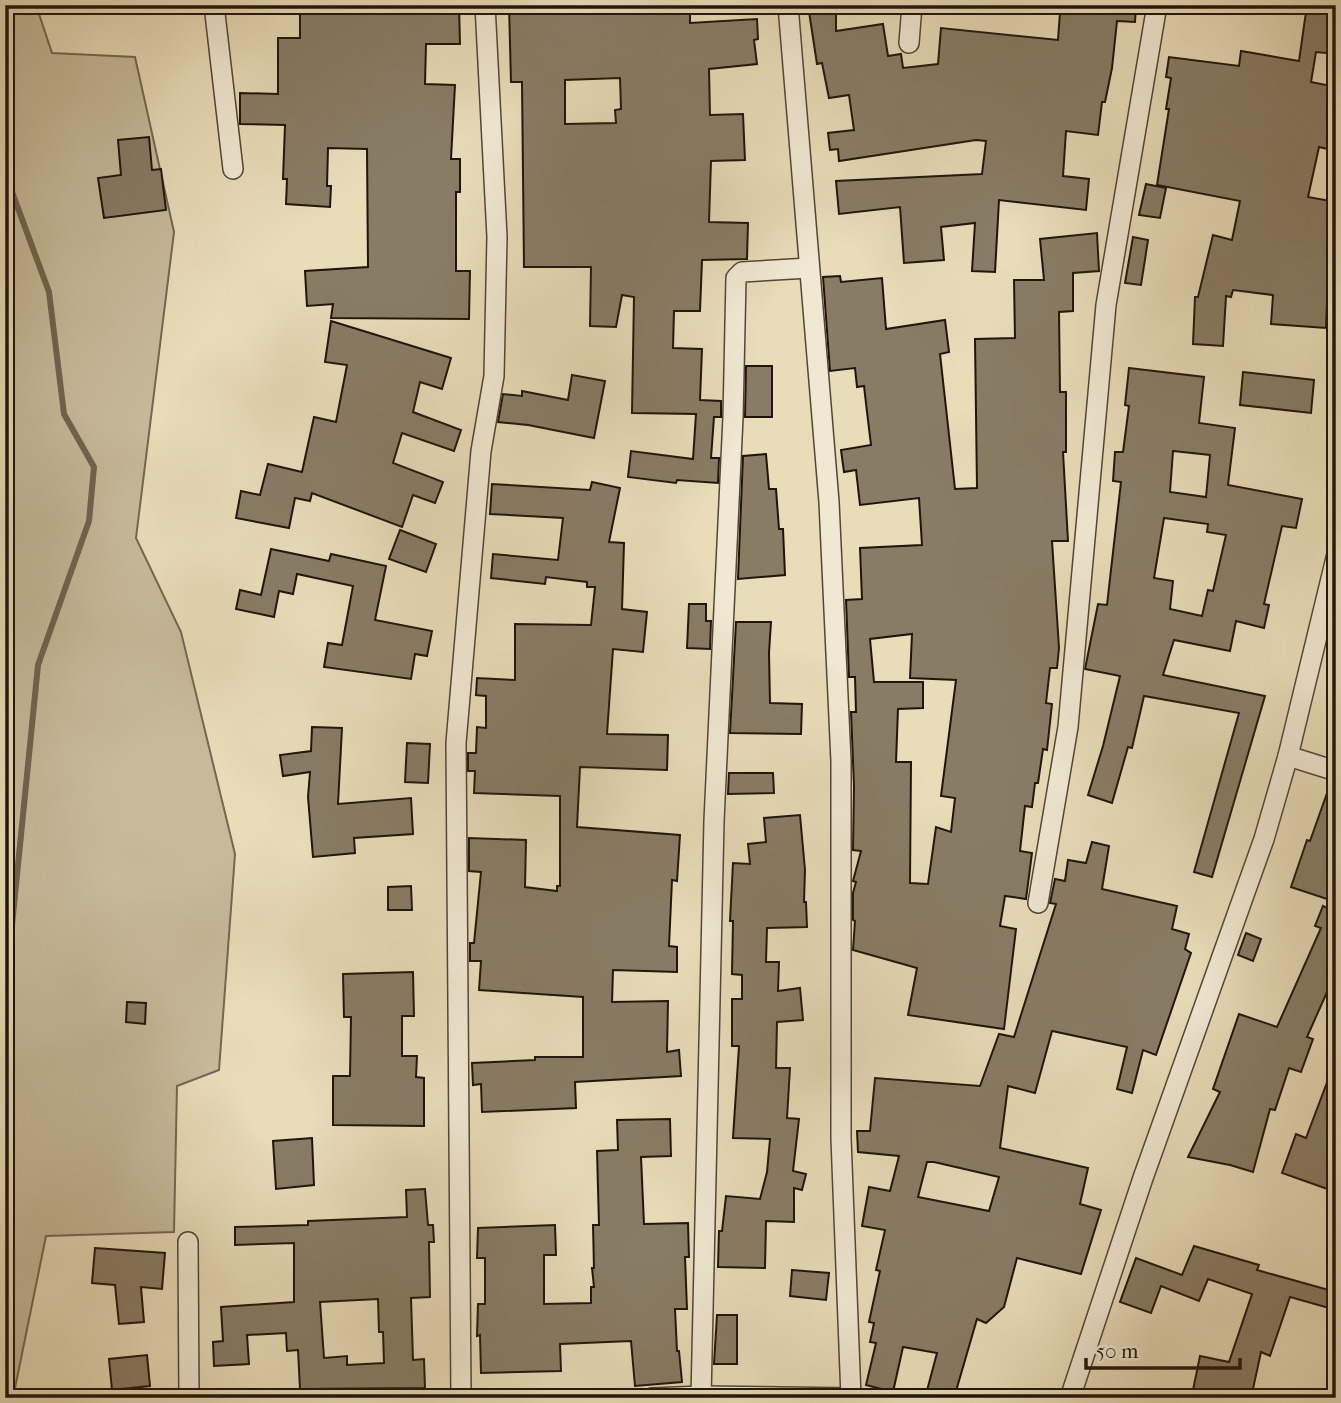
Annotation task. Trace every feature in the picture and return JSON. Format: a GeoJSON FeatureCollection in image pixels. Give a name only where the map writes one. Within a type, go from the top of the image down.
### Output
{"type":"FeatureCollection","features":[{"type":"Feature","properties":{"kind":"street"},"geometry":{"type":"LineString","coordinates":[[214,5],[233,169]]}},
{"type":"Feature","properties":{"kind":"street"},"geometry":{"type":"LineString","coordinates":[[461,1398],[456,743],[481,451],[494,376],[497,237],[485,5]]}},
{"type":"Feature","properties":{"kind":"street"},"geometry":{"type":"LineString","coordinates":[[652,1398],[852,1398],[842,1138],[839,903],[841,761],[829,502],[788,5]]}},
{"type":"Feature","properties":{"kind":"street"},"geometry":{"type":"LineString","coordinates":[[909,43],[912,5]]}},
{"type":"Feature","properties":{"kind":"street"},"geometry":{"type":"LineString","coordinates":[[1038,903],[1068,727],[1106,304],[1157,5]]}},
{"type":"Feature","properties":{"kind":"street"},"geometry":{"type":"LineString","coordinates":[[701,1397],[714,821],[733,417],[736,278],[742,272],[808,268]]}},
{"type":"Feature","properties":{"kind":"street"},"geometry":{"type":"LineString","coordinates":[[1072,1397],[1148,1165],[1264,839],[1288,757],[1336,558]]}},
{"type":"Feature","properties":{"kind":"street"},"geometry":{"type":"LineString","coordinates":[[1288,757],[1336,771]]}},
{"type":"Feature","properties":{"kind":"street"},"geometry":{"type":"LineString","coordinates":[[188,1242],[189,1398]]}},
{"type":"Feature","properties":{"kind":"shaded area"},"geometry":{"type":"Polygon","coordinates":[[[5,5],[36,5],[52,53],[135,57],[174,232],[136,538],[181,632],[235,854],[219,1070],[177,1086],[174,1232],[46,1236],[13,1398],[5,1398],[5,5]]]}},
{"type":"Feature","properties":{"kind":"building"},"geometry":{"type":"Polygon","coordinates":[[[459,5],[460,44],[426,44],[425,84],[455,85],[451,159],[460,159],[460,192],[456,192],[456,271],[470,271],[469,319],[331,318],[333,304],[307,306],[305,271],[368,267],[367,149],[328,148],[327,186],[331,186],[330,207],[286,204],[287,179],[283,179],[285,125],[240,124],[240,93],[278,94],[278,38],[300,38],[300,7],[459,5]]]}},
{"type":"Feature","properties":{"kind":"building"},"geometry":{"type":"Polygon","coordinates":[[[509,5],[567,5],[567,8],[602,11],[690,8],[690,23],[757,19],[758,39],[754,40],[757,64],[709,69],[710,115],[743,114],[745,160],[711,161],[709,222],[748,223],[747,259],[702,260],[700,311],[674,311],[673,348],[702,349],[700,400],[721,401],[721,417],[714,417],[711,458],[719,458],[718,483],[677,480],[676,483],[628,477],[631,451],[693,459],[696,414],[632,413],[634,297],[622,295],[616,327],[590,326],[591,267],[524,267],[522,82],[511,82],[509,5]],[[620,78],[565,80],[565,124],[616,123],[615,110],[621,109],[620,78]]]}},
{"type":"Feature","properties":{"kind":"building"},"geometry":{"type":"Polygon","coordinates":[[[808,5],[836,5],[836,31],[883,24],[888,56],[901,54],[903,68],[938,64],[941,28],[1058,40],[1060,12],[1083,14],[1083,5],[1136,5],[1135,22],[1117,21],[1112,68],[1105,102],[1102,102],[1098,135],[1066,131],[1063,176],[1089,179],[1086,210],[999,200],[995,272],[972,271],[975,223],[941,227],[944,260],[904,263],[900,207],[839,214],[836,181],[982,174],[986,141],[976,140],[839,161],[838,149],[830,150],[828,133],[854,130],[849,95],[829,98],[822,63],[817,64],[808,5]]]}},
{"type":"Feature","properties":{"kind":"building"},"geometry":{"type":"Polygon","coordinates":[[[1307,5],[1336,5],[1336,54],[1316,52],[1311,82],[1336,87],[1336,151],[1319,147],[1308,197],[1336,202],[1336,304],[1327,303],[1326,328],[1271,324],[1273,295],[1233,290],[1231,297],[1226,296],[1223,346],[1193,344],[1195,297],[1198,297],[1213,235],[1232,240],[1240,201],[1157,185],[1169,109],[1166,109],[1171,78],[1166,77],[1169,57],[1239,66],[1241,51],[1299,61],[1307,5]]]}},
{"type":"Feature","properties":{"kind":"building"},"geometry":{"type":"Polygon","coordinates":[[[149,137],[152,170],[161,169],[166,210],[104,218],[98,178],[121,175],[118,140],[149,137]]]}},
{"type":"Feature","properties":{"kind":"building"},"geometry":{"type":"Polygon","coordinates":[[[1146,184],[1166,188],[1160,218],[1139,215],[1146,184]]]}},
{"type":"Feature","properties":{"kind":"building"},"geometry":{"type":"Polygon","coordinates":[[[1097,233],[1099,271],[1073,273],[1073,311],[1059,312],[1060,392],[1066,392],[1066,452],[1063,452],[1068,541],[1052,541],[1059,648],[1057,668],[1050,668],[1046,703],[1052,704],[1047,750],[1043,749],[1032,807],[1025,806],[1020,851],[1032,853],[1026,899],[1005,896],[1000,926],[1016,929],[1004,1029],[908,1015],[917,968],[853,950],[853,893],[856,882],[853,881],[861,851],[853,850],[851,712],[856,712],[855,677],[849,677],[846,600],[862,599],[860,548],[922,545],[919,498],[860,505],[856,470],[844,472],[841,450],[871,445],[864,386],[857,387],[855,368],[830,371],[823,277],[840,276],[841,282],[882,278],[886,329],[945,320],[949,352],[940,354],[955,489],[977,488],[975,339],[1015,338],[1014,280],[1044,280],[1040,239],[1097,233]],[[912,634],[870,639],[874,682],[923,682],[923,708],[898,709],[896,762],[911,762],[910,883],[928,884],[936,827],[951,832],[955,798],[941,796],[956,680],[910,678],[912,634]]]}},
{"type":"Feature","properties":{"kind":"building"},"geometry":{"type":"Polygon","coordinates":[[[1133,237],[1148,240],[1141,285],[1125,283],[1133,237]]]}},
{"type":"Feature","properties":{"kind":"building"},"geometry":{"type":"Polygon","coordinates":[[[331,321],[451,358],[442,389],[420,382],[413,412],[461,430],[454,451],[402,433],[393,463],[443,482],[435,503],[413,495],[402,527],[312,493],[310,501],[295,498],[289,528],[236,518],[241,491],[260,495],[268,464],[302,472],[314,417],[336,422],[347,365],[325,362],[331,321]]]}},
{"type":"Feature","properties":{"kind":"building"},"geometry":{"type":"Polygon","coordinates":[[[746,366],[772,366],[772,417],[745,417],[746,366]]]}},
{"type":"Feature","properties":{"kind":"building"},"geometry":{"type":"Polygon","coordinates":[[[1129,368],[1204,377],[1199,423],[1235,428],[1228,485],[1302,499],[1296,528],[1282,526],[1264,604],[1269,605],[1264,628],[1236,621],[1230,651],[1174,640],[1163,675],[1265,696],[1212,877],[1194,872],[1239,713],[1144,696],[1132,748],[1128,747],[1112,803],[1088,795],[1120,676],[1085,669],[1098,604],[1107,605],[1121,482],[1113,481],[1115,452],[1123,452],[1129,406],[1125,405],[1129,368]],[[1173,451],[1170,492],[1206,497],[1210,455],[1173,451]],[[1164,518],[1154,578],[1173,581],[1170,609],[1202,616],[1208,590],[1213,591],[1226,535],[1207,532],[1208,524],[1164,518]]]}},
{"type":"Feature","properties":{"kind":"building"},"geometry":{"type":"Polygon","coordinates":[[[1243,372],[1314,380],[1311,413],[1240,405],[1243,372]]]}},
{"type":"Feature","properties":{"kind":"building"},"geometry":{"type":"Polygon","coordinates":[[[572,375],[605,381],[594,438],[498,422],[503,394],[522,396],[522,391],[568,400],[572,375]]]}},
{"type":"Feature","properties":{"kind":"building"},"geometry":{"type":"Polygon","coordinates":[[[766,454],[769,489],[776,489],[779,529],[783,529],[785,575],[738,579],[743,456],[766,454]]]}},
{"type":"Feature","properties":{"kind":"building"},"geometry":{"type":"Polygon","coordinates":[[[592,482],[620,488],[609,542],[624,543],[622,609],[647,612],[643,652],[613,649],[607,734],[668,735],[667,770],[580,767],[577,827],[680,835],[677,881],[672,880],[669,946],[677,947],[677,972],[613,970],[612,1002],[668,1001],[667,1052],[679,1050],[681,1076],[575,1082],[576,1108],[482,1112],[481,1084],[473,1085],[472,1063],[535,1060],[535,1057],[583,1057],[583,997],[479,990],[481,961],[470,961],[470,943],[474,943],[481,872],[469,871],[469,838],[526,840],[525,887],[557,891],[557,886],[560,886],[560,796],[474,793],[475,771],[468,771],[468,753],[476,753],[477,727],[486,728],[486,696],[476,695],[477,678],[515,680],[515,624],[591,625],[595,587],[587,587],[587,582],[546,577],[545,584],[491,578],[493,554],[558,560],[563,518],[490,514],[492,484],[590,490],[592,482]]]}},
{"type":"Feature","properties":{"kind":"building"},"geometry":{"type":"Polygon","coordinates":[[[400,530],[436,544],[426,572],[389,559],[400,530]]]}},
{"type":"Feature","properties":{"kind":"building"},"geometry":{"type":"Polygon","coordinates":[[[271,549],[329,561],[331,554],[386,566],[375,620],[432,631],[427,656],[415,654],[411,679],[324,667],[328,643],[342,645],[353,586],[297,574],[293,594],[279,591],[274,617],[236,609],[240,590],[261,595],[271,549]]]}},
{"type":"Feature","properties":{"kind":"building"},"geometry":{"type":"Polygon","coordinates":[[[689,604],[706,604],[706,621],[711,621],[710,649],[687,648],[689,604]]]}},
{"type":"Feature","properties":{"kind":"building"},"geometry":{"type":"Polygon","coordinates":[[[736,622],[771,622],[770,703],[802,704],[801,734],[730,733],[736,622]]]}},
{"type":"Feature","properties":{"kind":"building"},"geometry":{"type":"Polygon","coordinates":[[[312,727],[342,728],[338,804],[411,798],[413,834],[354,838],[355,853],[313,857],[308,797],[310,772],[283,776],[280,755],[311,751],[312,727]]]}},
{"type":"Feature","properties":{"kind":"building"},"geometry":{"type":"Polygon","coordinates":[[[407,743],[430,744],[428,783],[405,782],[407,743]]]}},
{"type":"Feature","properties":{"kind":"building"},"geometry":{"type":"Polygon","coordinates":[[[729,773],[773,773],[774,793],[728,794],[729,773]]]}},
{"type":"Feature","properties":{"kind":"building"},"geometry":{"type":"Polygon","coordinates":[[[1331,782],[1336,783],[1336,885],[1330,900],[1291,887],[1331,782]]]}},
{"type":"Feature","properties":{"kind":"building"},"geometry":{"type":"Polygon","coordinates":[[[800,815],[807,927],[767,928],[766,962],[779,962],[778,991],[800,988],[803,1020],[777,1022],[776,1068],[790,1068],[787,1118],[799,1119],[793,1171],[806,1174],[802,1190],[794,1188],[794,1222],[766,1221],[765,1268],[718,1267],[719,1231],[722,1231],[726,1196],[760,1199],[767,1172],[770,1139],[733,1138],[739,1046],[732,1046],[732,999],[742,999],[742,975],[732,974],[733,921],[730,921],[733,863],[750,864],[748,844],[766,842],[764,818],[800,815]]]}},
{"type":"Feature","properties":{"kind":"building"},"geometry":{"type":"Polygon","coordinates":[[[1092,842],[1109,846],[1102,889],[1177,906],[1172,929],[1189,934],[1185,949],[1191,953],[1156,1055],[1143,1050],[1132,1093],[1117,1089],[1127,1047],[1052,1031],[1035,1093],[1008,1086],[1000,1148],[1088,1168],[1080,1204],[1101,1210],[1081,1274],[1017,1258],[1004,1307],[986,1323],[977,1319],[954,1398],[925,1398],[937,1353],[903,1347],[893,1392],[866,1385],[876,1343],[870,1342],[874,1323],[869,1322],[885,1230],[862,1226],[869,1187],[890,1191],[899,1156],[858,1152],[857,1131],[870,1131],[875,1078],[980,1086],[999,1034],[1014,1037],[1056,904],[1050,903],[1055,879],[1065,881],[1068,860],[1086,863],[1092,842]],[[927,1162],[918,1197],[989,1211],[999,1177],[927,1162]]]}},
{"type":"Feature","properties":{"kind":"building"},"geometry":{"type":"Polygon","coordinates":[[[411,886],[412,910],[388,910],[388,887],[411,886]]]}},
{"type":"Feature","properties":{"kind":"building"},"geometry":{"type":"Polygon","coordinates":[[[1336,894],[1336,972],[1307,1037],[1313,1039],[1301,1072],[1289,1068],[1275,1110],[1270,1109],[1253,1172],[1188,1157],[1220,1092],[1213,1089],[1239,1014],[1277,1027],[1321,928],[1315,926],[1323,906],[1329,909],[1336,894]]]}},
{"type":"Feature","properties":{"kind":"building"},"geometry":{"type":"Polygon","coordinates":[[[1246,933],[1261,939],[1253,961],[1238,955],[1246,933]]]}},
{"type":"Feature","properties":{"kind":"building"},"geometry":{"type":"Polygon","coordinates":[[[413,972],[414,1016],[402,1016],[402,1056],[417,1056],[416,1077],[424,1078],[424,1126],[333,1125],[333,1076],[350,1076],[351,1017],[344,1017],[343,974],[413,972]]]}},
{"type":"Feature","properties":{"kind":"building"},"geometry":{"type":"Polygon","coordinates":[[[127,1002],[146,1003],[145,1024],[126,1022],[127,1002]]]}},
{"type":"Feature","properties":{"kind":"building"},"geometry":{"type":"Polygon","coordinates":[[[1334,1064],[1336,1124],[1328,1144],[1336,1149],[1336,1192],[1282,1173],[1296,1134],[1306,1138],[1334,1064]]]}},
{"type":"Feature","properties":{"kind":"building"},"geometry":{"type":"Polygon","coordinates":[[[670,1119],[671,1156],[641,1157],[644,1224],[688,1223],[689,1257],[685,1257],[687,1309],[675,1309],[682,1382],[635,1386],[631,1341],[560,1344],[561,1371],[481,1373],[480,1335],[477,1336],[478,1304],[485,1304],[485,1258],[477,1258],[478,1228],[555,1225],[556,1255],[544,1255],[544,1304],[591,1303],[591,1287],[594,1287],[593,1225],[599,1225],[597,1151],[618,1150],[617,1120],[670,1119]]]}},
{"type":"Feature","properties":{"kind":"building"},"geometry":{"type":"Polygon","coordinates":[[[312,1138],[314,1185],[276,1189],[273,1141],[312,1138]]]}},
{"type":"Feature","properties":{"kind":"building"},"geometry":{"type":"Polygon","coordinates":[[[425,1189],[428,1225],[433,1225],[434,1242],[429,1242],[430,1297],[411,1298],[413,1360],[424,1359],[425,1388],[300,1389],[298,1350],[287,1351],[286,1333],[247,1335],[249,1364],[214,1366],[213,1342],[223,1341],[221,1307],[294,1302],[294,1243],[235,1245],[235,1227],[308,1225],[308,1221],[407,1217],[406,1190],[425,1189]],[[378,1299],[320,1302],[324,1358],[347,1356],[347,1365],[384,1363],[383,1332],[379,1332],[378,1299]]]}},
{"type":"Feature","properties":{"kind":"building"},"geometry":{"type":"Polygon","coordinates":[[[1194,1246],[1259,1265],[1257,1270],[1336,1292],[1336,1310],[1290,1297],[1270,1356],[1261,1352],[1251,1398],[1229,1398],[1193,1390],[1200,1356],[1229,1362],[1252,1294],[1208,1279],[1199,1301],[1161,1286],[1151,1313],[1120,1302],[1136,1258],[1182,1275],[1194,1246]]]}},
{"type":"Feature","properties":{"kind":"building"},"geometry":{"type":"Polygon","coordinates":[[[95,1248],[165,1253],[162,1289],[141,1287],[144,1322],[119,1324],[115,1285],[92,1283],[95,1248]]]}},
{"type":"Feature","properties":{"kind":"building"},"geometry":{"type":"Polygon","coordinates":[[[792,1270],[829,1273],[826,1300],[790,1296],[792,1270]]]}},
{"type":"Feature","properties":{"kind":"building"},"geometry":{"type":"Polygon","coordinates":[[[717,1315],[737,1315],[737,1364],[714,1364],[717,1315]]]}},
{"type":"Feature","properties":{"kind":"building"},"geometry":{"type":"Polygon","coordinates":[[[147,1355],[150,1386],[112,1390],[109,1359],[147,1355]]]}},
{"type":"Feature","properties":{"kind":"waterway"},"geometry":{"type":"LineString","coordinates":[[5,173],[49,292],[64,414],[94,467],[89,521],[38,665],[5,995]]}}]}
